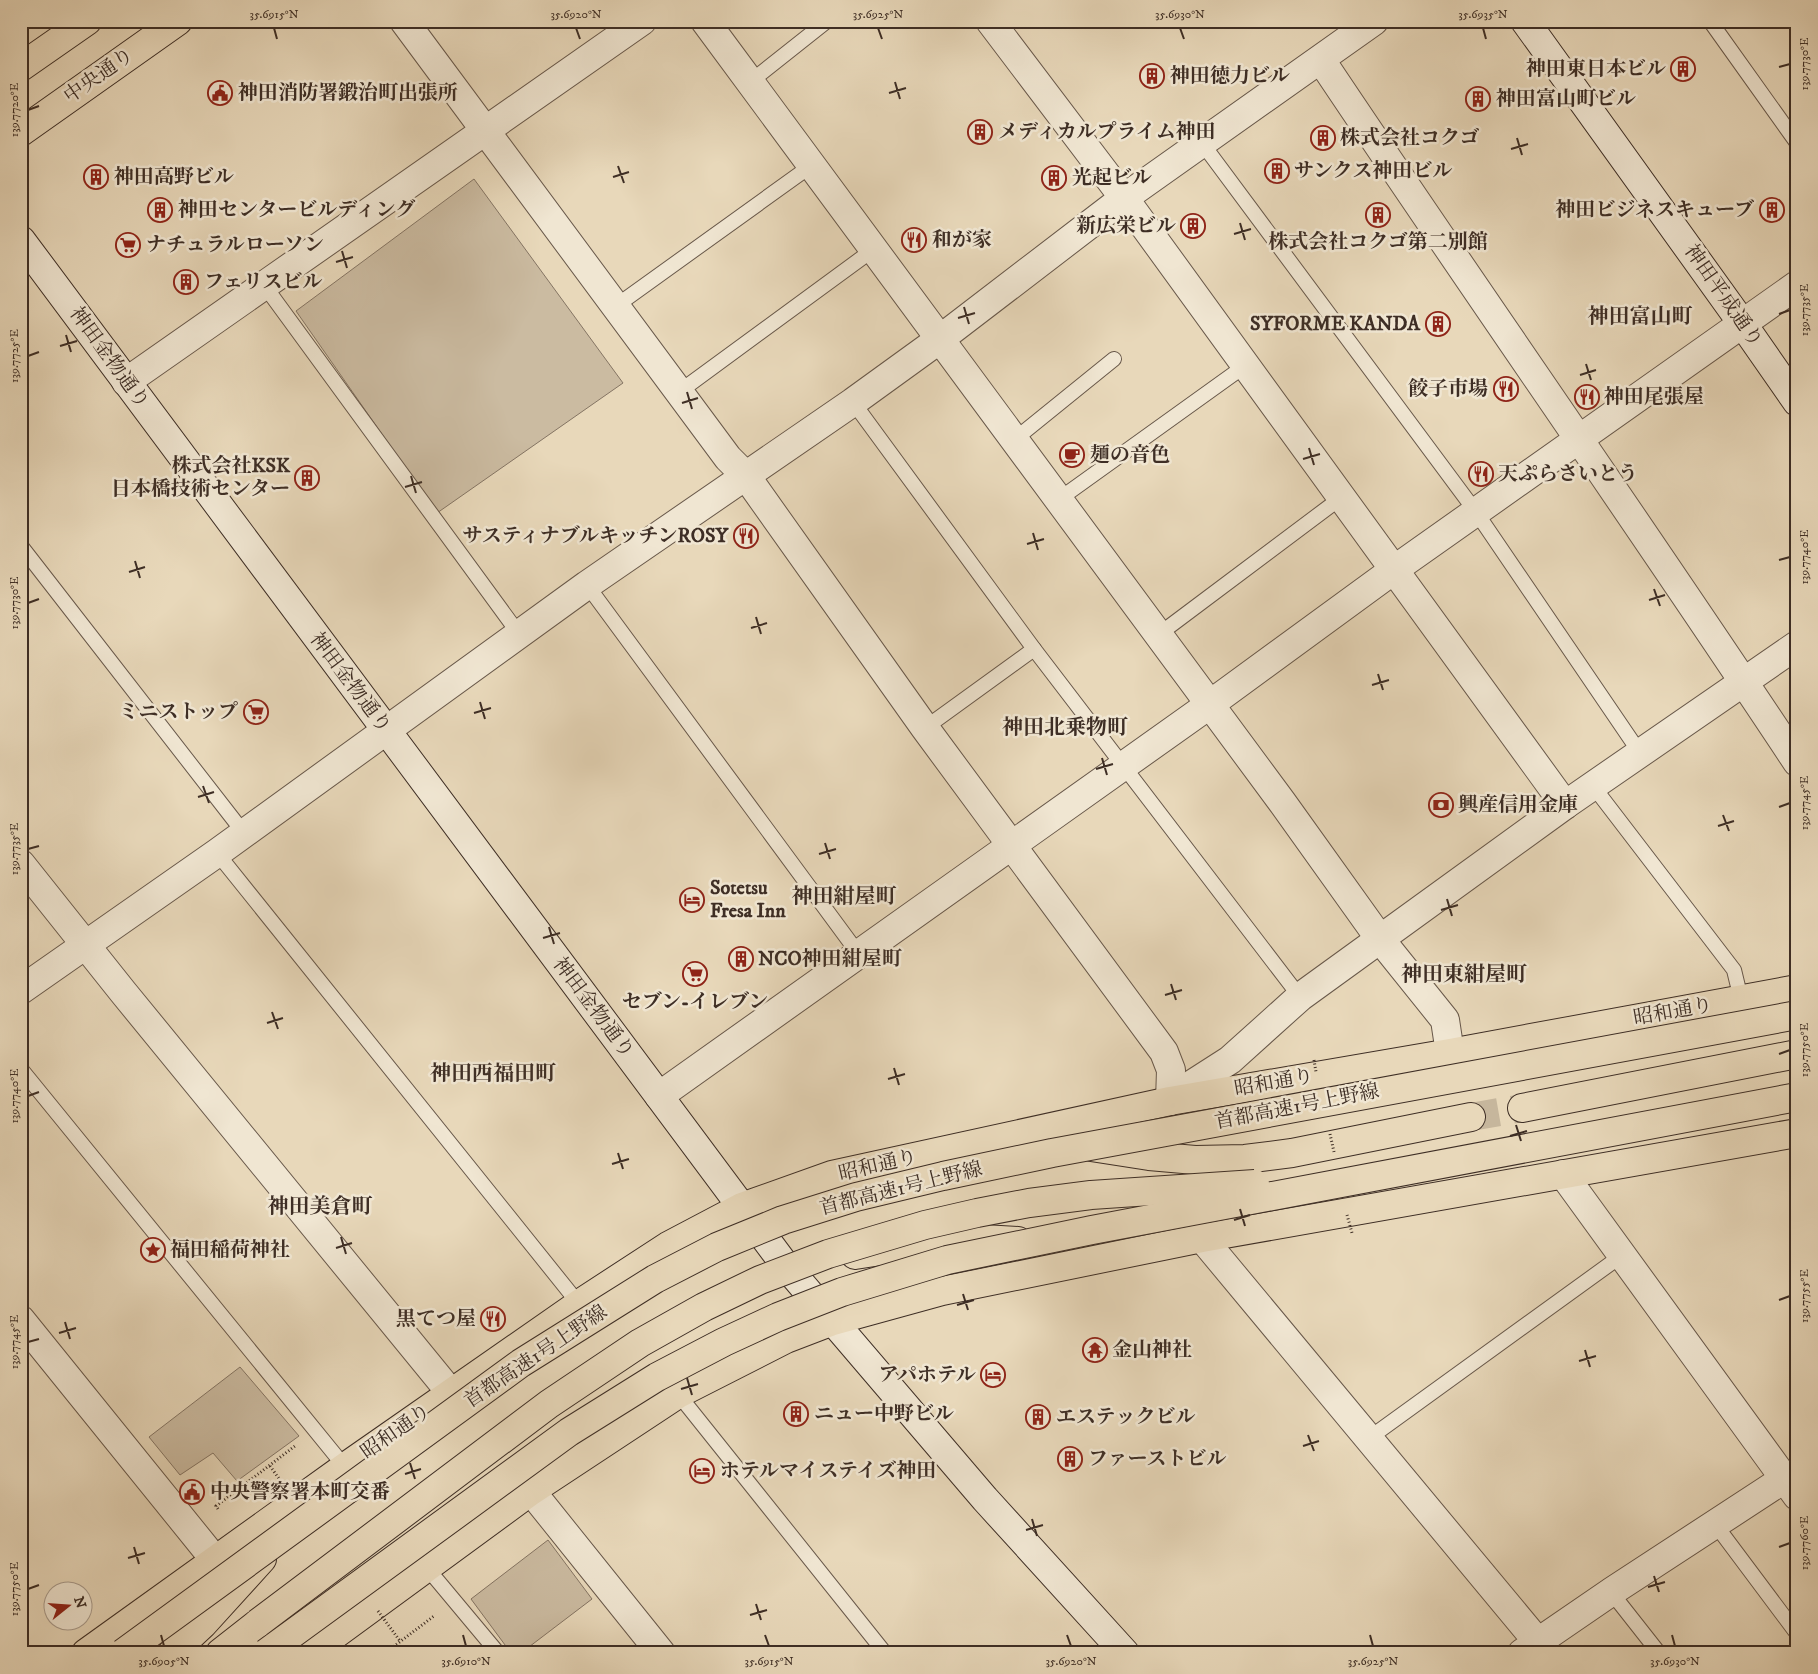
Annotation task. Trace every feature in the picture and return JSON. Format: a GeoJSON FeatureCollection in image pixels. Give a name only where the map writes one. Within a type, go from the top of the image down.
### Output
{"type":"FeatureCollection","features":[{"type":"Feature","properties":{"kind":"highway"},"geometry":{"type":"LineString","coordinates":[[21,67],[87,21]]}},
{"type":"Feature","properties":{"kind":"highway","name":"中央通り"},"geometry":{"type":"LineString","coordinates":[[21,132],[178,21]]}},
{"type":"Feature","properties":{"kind":"highway","name":"昭和通り"},"geometry":{"type":"LineString","coordinates":[[86,1653],[345,1467],[579,1304],[668,1246],[742,1207],[832,1175],[1170,1102],[1797,989]]}},
{"type":"Feature","properties":{"kind":"highway","name":"首都高速1号上野線"},"geometry":{"type":"LineString","coordinates":[[124,1653],[521,1363],[655,1279],[717,1247],[783,1220],[856,1198],[943,1176],[1052,1153],[1797,1015]]}},
{"type":"Feature","properties":{"kind":"highway"},"geometry":{"type":"LineString","coordinates":[[1522,1108],[1797,1054]]}},
{"type":"Feature","properties":{"kind":"highway"},"geometry":{"type":"LineString","coordinates":[[266,1653],[569,1432],[657,1377],[724,1342],[778,1317],[842,1292],[948,1260],[1092,1230],[1797,1097]]}},
{"type":"Feature","properties":{"kind":"highway"},"geometry":{"type":"LineString","coordinates":[[1016,1135],[1149,1156],[1195,1160],[1245,1159],[1292,1153],[1471,1117]]}},
{"type":"Feature","properties":{"kind":"highway"},"geometry":{"type":"LineString","coordinates":[[310,1653],[531,1491],[678,1394],[786,1339],[833,1321],[942,1290],[1202,1238],[1797,1133]]}},
{"type":"Feature","properties":{"kind":"highway"},"geometry":{"type":"LineString","coordinates":[[220,1653],[549,1404],[640,1343],[704,1307],[760,1280],[828,1254],[925,1225],[1029,1204],[1091,1195],[1373,1176]]}},
{"type":"Feature","properties":{"kind":"highway"},"geometry":{"type":"LineString","coordinates":[[784,1265],[966,1238],[1065,1242],[1118,1255]]}},
{"type":"Feature","properties":{"kind":"highway"},"geometry":{"type":"LineString","coordinates":[[172,1653],[203,1624],[345,1467]]}},
{"type":"Feature","properties":{"kind":"highway"},"geometry":{"type":"LineString","coordinates":[[245,1653],[391,1594]]}},
{"type":"Feature","properties":{"kind":"street"},"geometry":{"type":"LineString","coordinates":[[404,21],[728,458],[746,476],[925,728],[1164,1052],[1171,1070],[1170,1102]]}},
{"type":"Feature","properties":{"kind":"street"},"geometry":{"type":"LineString","coordinates":[[126,382],[642,21]]}},
{"type":"Feature","properties":{"kind":"street"},"geometry":{"type":"LineString","coordinates":[[705,21],[1282,802],[1380,939],[1444,1020],[1450,1053]]}},
{"type":"Feature","properties":{"kind":"street"},"geometry":{"type":"LineString","coordinates":[[990,21],[1124,198],[1565,805]]}},
{"type":"Feature","properties":{"kind":"street"},"geometry":{"type":"LineString","coordinates":[[21,990],[217,853],[519,634],[853,402],[940,339],[1124,198],[1322,60],[1374,21]]}},
{"type":"Feature","properties":{"kind":"street","name":"神田平成通り"},"geometry":{"type":"LineString","coordinates":[[1525,21],[1797,402]]}},
{"type":"Feature","properties":{"kind":"street"},"geometry":{"type":"LineString","coordinates":[[1322,60],[1797,762]]}},
{"type":"Feature","properties":{"kind":"street","name":"神田金物通り"},"geometry":{"type":"LineString","coordinates":[[21,240],[784,1265],[985,1499],[1125,1653]]}},
{"type":"Feature","properties":{"kind":"street"},"geometry":{"type":"LineString","coordinates":[[658,1096],[1209,705],[1394,569],[1797,285]]}},
{"type":"Feature","properties":{"kind":"street"},"geometry":{"type":"LineString","coordinates":[[1170,1102],[1191,1085],[1230,1060],[1300,997],[1565,805],[1797,645]]}},
{"type":"Feature","properties":{"kind":"street"},"geometry":{"type":"LineString","coordinates":[[21,864],[451,1394]]}},
{"type":"Feature","properties":{"kind":"street"},"geometry":{"type":"LineString","coordinates":[[1202,1238],[1368,1439],[1536,1649],[1611,1592],[1715,1524],[1793,1483],[1621,1256],[1562,1174]]}},
{"type":"Feature","properties":{"kind":"street"},"geometry":{"type":"LineString","coordinates":[[21,1320],[215,1560]]}},
{"type":"Feature","properties":{"kind":"street"},"geometry":{"type":"LineString","coordinates":[[531,1491],[661,1653]]}},
{"type":"Feature","properties":{"kind":"lane"},"geometry":{"type":"LineString","coordinates":[[750,82],[827,21]]}},
{"type":"Feature","properties":{"kind":"lane"},"geometry":{"type":"LineString","coordinates":[[1710,21],[1797,143]]}},
{"type":"Feature","properties":{"kind":"lane"},"geometry":{"type":"LineString","coordinates":[[1202,143],[1476,512],[1640,753]]}},
{"type":"Feature","properties":{"kind":"lane"},"geometry":{"type":"LineString","coordinates":[[616,306],[812,165]]}},
{"type":"Feature","properties":{"kind":"lane"},"geometry":{"type":"LineString","coordinates":[[679,392],[874,249]]}},
{"type":"Feature","properties":{"kind":"lane"},"geometry":{"type":"LineString","coordinates":[[264,285],[519,634]]}},
{"type":"Feature","properties":{"kind":"lane"},"geometry":{"type":"LineString","coordinates":[[1014,440],[1114,359]]}},
{"type":"Feature","properties":{"kind":"lane"},"geometry":{"type":"LineString","coordinates":[[1058,500],[1246,365]]}},
{"type":"Feature","properties":{"kind":"lane"},"geometry":{"type":"LineString","coordinates":[[853,402],[1034,649],[1300,997]]}},
{"type":"Feature","properties":{"kind":"lane"},"geometry":{"type":"LineString","coordinates":[[1158,635],[1342,497]]}},
{"type":"Feature","properties":{"kind":"lane"},"geometry":{"type":"LineString","coordinates":[[21,546],[244,833]]}},
{"type":"Feature","properties":{"kind":"lane"},"geometry":{"type":"LineString","coordinates":[[587,586],[858,953]]}},
{"type":"Feature","properties":{"kind":"lane"},"geometry":{"type":"LineString","coordinates":[[925,728],[1034,649]]}},
{"type":"Feature","properties":{"kind":"lane"},"geometry":{"type":"LineString","coordinates":[[1593,786],[1734,970],[1741,999]]}},
{"type":"Feature","properties":{"kind":"lane"},"geometry":{"type":"LineString","coordinates":[[217,853],[579,1304]]}},
{"type":"Feature","properties":{"kind":"lane"},"geometry":{"type":"LineString","coordinates":[[21,1069],[345,1467]]}},
{"type":"Feature","properties":{"kind":"lane"},"geometry":{"type":"LineString","coordinates":[[1368,1439],[1621,1256]]}},
{"type":"Feature","properties":{"kind":"lane"},"geometry":{"type":"LineString","coordinates":[[678,1394],[885,1653]]}},
{"type":"Feature","properties":{"kind":"lane"},"geometry":{"type":"LineString","coordinates":[[1715,1524],[1795,1631]]}},
{"type":"Feature","properties":{"kind":"lane"},"geometry":{"type":"LineString","coordinates":[[427,1568],[498,1653]]}},
{"type":"Feature","properties":{"kind":"lane"},"geometry":{"type":"LineString","coordinates":[[1611,1592],[1659,1653]]}},
{"type":"Feature","properties":{"kind":"path"},"geometry":{"type":"LineString","coordinates":[[1314,1060],[1318,1079]]}},
{"type":"Feature","properties":{"kind":"path"},"geometry":{"type":"LineString","coordinates":[[1328,1128],[1335,1156]]}},
{"type":"Feature","properties":{"kind":"path"},"geometry":{"type":"LineString","coordinates":[[1347,1214],[1352,1234]]}},
{"type":"Feature","properties":{"kind":"path"},"geometry":{"type":"LineString","coordinates":[[216,1506],[276,1461]]}},
{"type":"Feature","properties":{"kind":"path"},"geometry":{"type":"LineString","coordinates":[[385,1653],[405,1636],[455,1601]]}},
{"type":"Feature","properties":{"kind":"shaded area"},"geometry":{"type":"Polygon","coordinates":[[[474,179],[623,383],[437,513],[296,311],[474,179]]]}},
{"type":"Feature","properties":{"kind":"shaded area"},"geometry":{"type":"Polygon","coordinates":[[[240,1367],[299,1436],[237,1481],[213,1453],[180,1475],[149,1437],[240,1367]]]}},
{"type":"Feature","properties":{"kind":"shaded area"},"geometry":{"type":"Polygon","coordinates":[[[548,1540],[592,1599],[521,1653],[511,1653],[471,1599],[548,1540]]]}},
{"type":"Feature","properties":{"kind":"tunnel"},"geometry":{"type":"LineString","coordinates":[[1471,1117],[1522,1108]]}},
{"type":"Feature","properties":{"kind":"place","name":"神田東日本ビル"},"geometry":{"type":"Point","coordinates":[1683,69]}},
{"type":"Feature","properties":{"kind":"place","name":"神田徳力ビル"},"geometry":{"type":"Point","coordinates":[1152,76]}},
{"type":"Feature","properties":{"kind":"place","name":"神田消防署鍛治町出張所"},"geometry":{"type":"Point","coordinates":[220,93]}},
{"type":"Feature","properties":{"kind":"place","name":"神田富山町ビル"},"geometry":{"type":"Point","coordinates":[1478,99]}},
{"type":"Feature","properties":{"kind":"place","name":"メディカルプライム神田"},"geometry":{"type":"Point","coordinates":[980,132]}},
{"type":"Feature","properties":{"kind":"place","name":"株式会社コクゴ"},"geometry":{"type":"Point","coordinates":[1323,138]}},
{"type":"Feature","properties":{"kind":"place","name":"サンクス神田ビル"},"geometry":{"type":"Point","coordinates":[1277,171]}},
{"type":"Feature","properties":{"kind":"place","name":"神田高野ビル"},"geometry":{"type":"Point","coordinates":[96,177]}},
{"type":"Feature","properties":{"kind":"place","name":"光起ビル"},"geometry":{"type":"Point","coordinates":[1054,178]}},
{"type":"Feature","properties":{"kind":"place","name":"神田センタービルディング"},"geometry":{"type":"Point","coordinates":[160,210]}},
{"type":"Feature","properties":{"kind":"place","name":"神田ビジネスキューブ"},"geometry":{"type":"Point","coordinates":[1772,210]}},
{"type":"Feature","properties":{"kind":"place","name":"株式会社コクゴ第二別館"},"geometry":{"type":"Point","coordinates":[1378,215]}},
{"type":"Feature","properties":{"kind":"place","name":"新広栄ビル"},"geometry":{"type":"Point","coordinates":[1193,226]}},
{"type":"Feature","properties":{"kind":"place","name":"和が家"},"geometry":{"type":"Point","coordinates":[914,240]}},
{"type":"Feature","properties":{"kind":"place","name":"ナチュラルローソン"},"geometry":{"type":"Point","coordinates":[128,245]}},
{"type":"Feature","properties":{"kind":"place","name":"フェリスビル"},"geometry":{"type":"Point","coordinates":[186,282]}},
{"type":"Feature","properties":{"kind":"place","name":"SYFORME KANDA"},"geometry":{"type":"Point","coordinates":[1438,324]}},
{"type":"Feature","properties":{"kind":"place","name":"餃子市場"},"geometry":{"type":"Point","coordinates":[1506,389]}},
{"type":"Feature","properties":{"kind":"place","name":"神田尾張屋"},"geometry":{"type":"Point","coordinates":[1587,397]}},
{"type":"Feature","properties":{"kind":"place","name":"麺の音色"},"geometry":{"type":"Point","coordinates":[1072,455]}},
{"type":"Feature","properties":{"kind":"place","name":"天ぷらさいとう"},"geometry":{"type":"Point","coordinates":[1481,474]}},
{"type":"Feature","properties":{"kind":"place","name":"株式会社KSK 日本橋技術センター"},"geometry":{"type":"Point","coordinates":[307,478]}},
{"type":"Feature","properties":{"kind":"place","name":"サスティナブルキッチンROSY"},"geometry":{"type":"Point","coordinates":[746,536]}},
{"type":"Feature","properties":{"kind":"place","name":"ミニストップ"},"geometry":{"type":"Point","coordinates":[256,712]}},
{"type":"Feature","properties":{"kind":"place","name":"興産信用金庫"},"geometry":{"type":"Point","coordinates":[1441,805]}},
{"type":"Feature","properties":{"kind":"place","name":"Sotetsu Fresa Inn"},"geometry":{"type":"Point","coordinates":[692,900]}},
{"type":"Feature","properties":{"kind":"place","name":"NCO神田紺屋町"},"geometry":{"type":"Point","coordinates":[741,959]}},
{"type":"Feature","properties":{"kind":"place","name":"セブン-イレブン"},"geometry":{"type":"Point","coordinates":[695,974]}},
{"type":"Feature","properties":{"kind":"place","name":"福田稲荷神社"},"geometry":{"type":"Point","coordinates":[153,1250]}},
{"type":"Feature","properties":{"kind":"place","name":"黒てつ屋"},"geometry":{"type":"Point","coordinates":[493,1319]}},
{"type":"Feature","properties":{"kind":"place","name":"金山神社"},"geometry":{"type":"Point","coordinates":[1095,1350]}},
{"type":"Feature","properties":{"kind":"place","name":"アパホテル"},"geometry":{"type":"Point","coordinates":[993,1375]}},
{"type":"Feature","properties":{"kind":"place","name":"ニュー中野ビル"},"geometry":{"type":"Point","coordinates":[796,1414]}},
{"type":"Feature","properties":{"kind":"place","name":"エステックビル"},"geometry":{"type":"Point","coordinates":[1038,1417]}},
{"type":"Feature","properties":{"kind":"place","name":"ファーストビル"},"geometry":{"type":"Point","coordinates":[1070,1459]}},
{"type":"Feature","properties":{"kind":"place","name":"ホテルマイステイズ神田"},"geometry":{"type":"Point","coordinates":[702,1471]}},
{"type":"Feature","properties":{"kind":"place","name":"中央警察署本町交番"},"geometry":{"type":"Point","coordinates":[192,1492]}},
{"type":"Feature","properties":{"kind":"district","name":"神田富山町"},"geometry":{"type":"Point","coordinates":[1640,317]}},
{"type":"Feature","properties":{"kind":"district","name":"神田北乗物町"},"geometry":{"type":"Point","coordinates":[1065,728]}},
{"type":"Feature","properties":{"kind":"district","name":"神田紺屋町"},"geometry":{"type":"Point","coordinates":[844,897]}},
{"type":"Feature","properties":{"kind":"district","name":"神田東紺屋町"},"geometry":{"type":"Point","coordinates":[1464,975]}},
{"type":"Feature","properties":{"kind":"district","name":"神田西福田町"},"geometry":{"type":"Point","coordinates":[493,1074]}},
{"type":"Feature","properties":{"kind":"district","name":"神田美倉町"},"geometry":{"type":"Point","coordinates":[320,1207]}}]}
